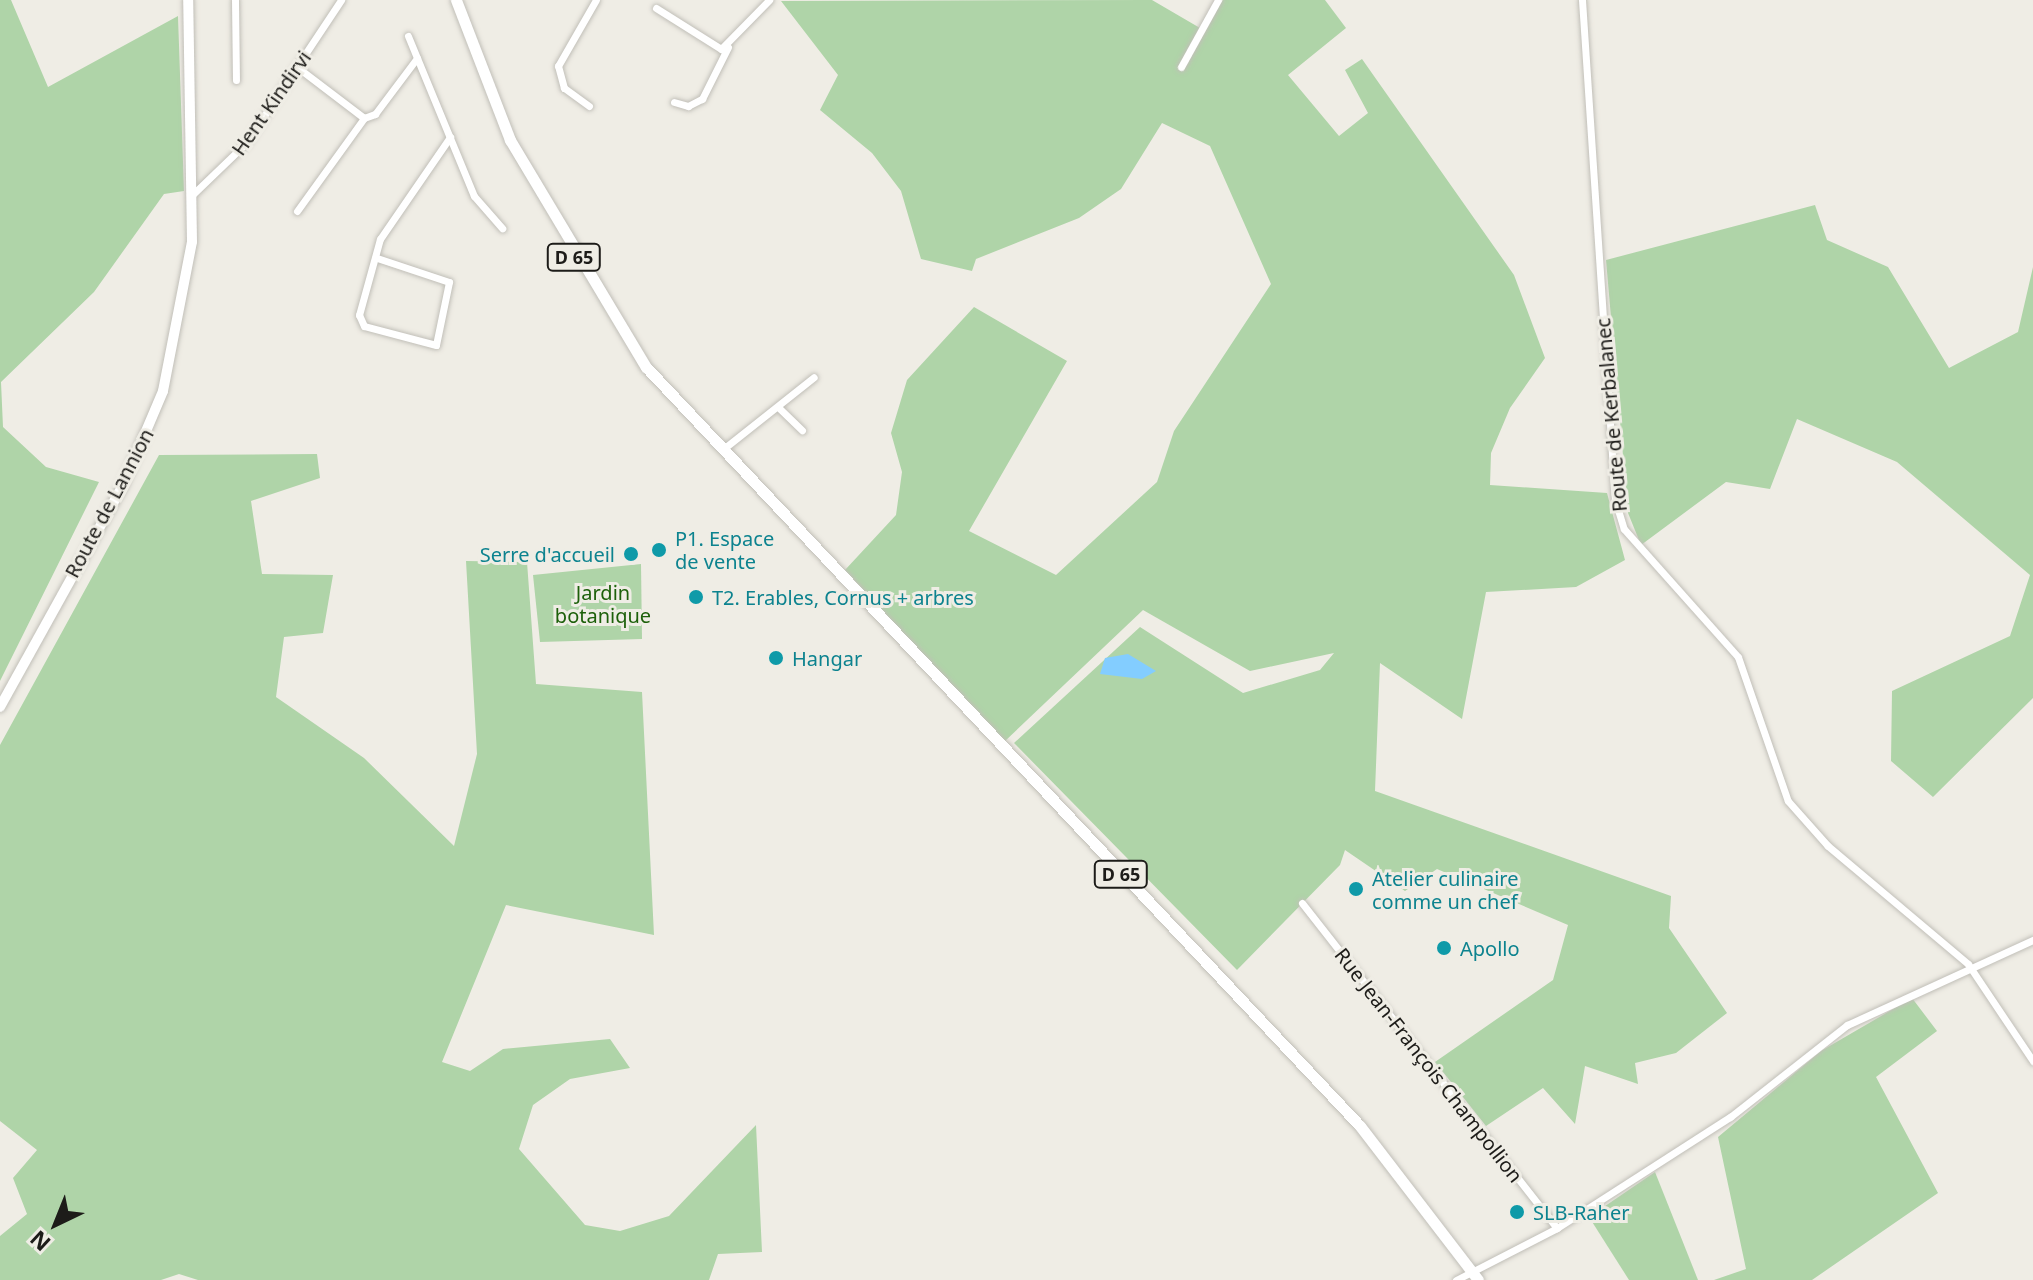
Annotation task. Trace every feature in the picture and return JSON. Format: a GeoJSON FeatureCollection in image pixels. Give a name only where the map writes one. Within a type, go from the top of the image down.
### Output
{"type":"FeatureCollection","features":[{"type":"Feature","properties":{"kind":"main road","name":"Route de Lannion"},"geometry":{"type":"LineString","coordinates":[[0,707],[142,447],[180,324],[191,196],[188,0]]}},
{"type":"Feature","properties":{"kind":"main road","name":"D 65"},"geometry":{"type":"LineString","coordinates":[[456,0],[510,140],[552,220],[646,367],[720,452],[1360,1126],[1476,1277]]}},
{"type":"Feature","properties":{"kind":"street"},"geometry":{"type":"LineString","coordinates":[[235,0],[236,80]]}},
{"type":"Feature","properties":{"kind":"street","name":"Hent Kindirvi"},"geometry":{"type":"LineString","coordinates":[[191,196],[246,143],[341,0]]}},
{"type":"Feature","properties":{"kind":"street"},"geometry":{"type":"LineString","coordinates":[[589,106],[564,88],[558,66],[596,0]]}},
{"type":"Feature","properties":{"kind":"street"},"geometry":{"type":"LineString","coordinates":[[674,102],[688,106],[702,99],[728,46],[769,0]]}},
{"type":"Feature","properties":{"kind":"street"},"geometry":{"type":"LineString","coordinates":[[1181,67],[1218,0]]}},
{"type":"Feature","properties":{"kind":"street","name":"Route de Kerbalanec"},"geometry":{"type":"LineString","coordinates":[[1582,0],[1615,500],[1624,529],[1738,657],[1788,801],[1828,846],[1968,964],[2033,1061]]}},
{"type":"Feature","properties":{"kind":"street"},"geometry":{"type":"LineString","coordinates":[[656,8],[712,47],[728,46]]}},
{"type":"Feature","properties":{"kind":"street"},"geometry":{"type":"LineString","coordinates":[[408,36],[474,196],[502,228]]}},
{"type":"Feature","properties":{"kind":"street"},"geometry":{"type":"LineString","coordinates":[[297,211],[364,118],[375,114],[417,58]]}},
{"type":"Feature","properties":{"kind":"street"},"geometry":{"type":"LineString","coordinates":[[297,67],[364,118]]}},
{"type":"Feature","properties":{"kind":"street"},"geometry":{"type":"LineString","coordinates":[[377,258],[449,282],[436,345],[360,322],[377,258],[388,223],[450,137]]}},
{"type":"Feature","properties":{"kind":"street"},"geometry":{"type":"LineString","coordinates":[[720,452],[779,408],[814,377]]}},
{"type":"Feature","properties":{"kind":"street"},"geometry":{"type":"LineString","coordinates":[[779,408],[802,430]]}},
{"type":"Feature","properties":{"kind":"street","name":"Rue Jean-François Champollion"},"geometry":{"type":"LineString","coordinates":[[1302,903],[1557,1228]]}},
{"type":"Feature","properties":{"kind":"street"},"geometry":{"type":"LineString","coordinates":[[1456,1280],[1476,1277],[1752,1102],[1839,1030],[1968,964],[2033,940]]}},
{"type":"Feature","properties":{"kind":"green space"},"geometry":{"type":"Polygon","coordinates":[[[0,0],[11,0],[48,87],[178,16],[184,191],[164,194],[94,292],[1,382],[3,427],[46,467],[99,482],[0,681],[0,0]]]}},
{"type":"Feature","properties":{"kind":"green space"},"geometry":{"type":"Polygon","coordinates":[[[1152,0],[1200,28],[1216,0],[1325,0],[1346,28],[1288,75],[1339,136],[1368,113],[1345,70],[1362,59],[1514,275],[1545,358],[1510,408],[1491,453],[1490,485],[1607,493],[1625,560],[1576,587],[1486,592],[1462,719],[1380,663],[1375,791],[1671,896],[1669,928],[1727,1013],[1676,1053],[1635,1063],[1638,1084],[1585,1066],[1575,1124],[1543,1088],[1486,1126],[1435,1062],[1553,980],[1568,925],[1437,869],[1405,891],[1345,850],[1340,865],[1237,970],[1014,743],[1140,627],[1243,693],[1320,670],[1334,653],[1250,671],[1143,610],[1004,742],[845,570],[896,515],[902,472],[891,433],[907,380],[974,307],[1067,361],[969,531],[1056,575],[1157,482],[1174,431],[1271,284],[1210,146],[1162,123],[1121,189],[1079,218],[976,259],[972,271],[921,259],[901,191],[872,153],[820,110],[838,75],[781,1],[1152,0]]]}},
{"type":"Feature","properties":{"kind":"green space"},"geometry":{"type":"Polygon","coordinates":[[[1815,205],[1827,240],[1888,267],[1949,368],[2018,332],[2033,267],[2033,698],[1933,797],[1891,761],[1892,691],[2010,636],[2030,575],[1897,462],[1797,419],[1770,489],[1726,482],[1641,545],[1628,513],[1606,260],[1815,205]]]}},
{"type":"Feature","properties":{"kind":"green space"},"geometry":{"type":"Polygon","coordinates":[[[317,454],[320,478],[251,501],[262,574],[333,575],[323,633],[284,637],[276,697],[364,758],[454,846],[477,754],[466,561],[527,562],[536,684],[642,692],[654,935],[506,905],[442,1062],[470,1071],[503,1049],[610,1039],[630,1068],[570,1079],[533,1105],[519,1149],[585,1225],[620,1231],[669,1216],[756,1125],[762,1252],[718,1254],[709,1280],[198,1280],[179,1274],[161,1280],[0,1280],[0,1236],[27,1214],[13,1178],[37,1150],[0,1121],[0,745],[159,455],[317,454]]]}},
{"type":"Feature","properties":{"kind":"green space","name":"Jardin botanique"},"geometry":{"type":"Polygon","coordinates":[[[641,564],[642,639],[540,642],[533,575],[641,564]]]}},
{"type":"Feature","properties":{"kind":"green space"},"geometry":{"type":"Polygon","coordinates":[[[1912,998],[1937,1031],[1876,1077],[1938,1193],[1812,1280],[1714,1280],[1746,1269],[1718,1137],[1821,1051],[1912,998]]]}},
{"type":"Feature","properties":{"kind":"green space"},"geometry":{"type":"Polygon","coordinates":[[[1655,1172],[1698,1280],[1629,1280],[1589,1217],[1655,1172]]]}},
{"type":"Feature","properties":{"kind":"water"},"geometry":{"type":"Polygon","coordinates":[[[1128,654],[1156,671],[1142,679],[1100,674],[1105,658],[1128,654]]]}},
{"type":"Feature","properties":{"kind":"place","name":"P1. Espace de vente"},"geometry":{"type":"Point","coordinates":[659,550]}},
{"type":"Feature","properties":{"kind":"place","name":"Serre d'accueil"},"geometry":{"type":"Point","coordinates":[631,554]}},
{"type":"Feature","properties":{"kind":"place","name":"T2. Erables, Cornus + arbres"},"geometry":{"type":"Point","coordinates":[696,597]}},
{"type":"Feature","properties":{"kind":"place","name":"Hangar"},"geometry":{"type":"Point","coordinates":[776,658]}},
{"type":"Feature","properties":{"kind":"place","name":"Atelier culinaire comme un chef"},"geometry":{"type":"Point","coordinates":[1356,889]}},
{"type":"Feature","properties":{"kind":"place","name":"Apollo"},"geometry":{"type":"Point","coordinates":[1444,948]}},
{"type":"Feature","properties":{"kind":"place","name":"SLB-Raher"},"geometry":{"type":"Point","coordinates":[1517,1212]}}]}
